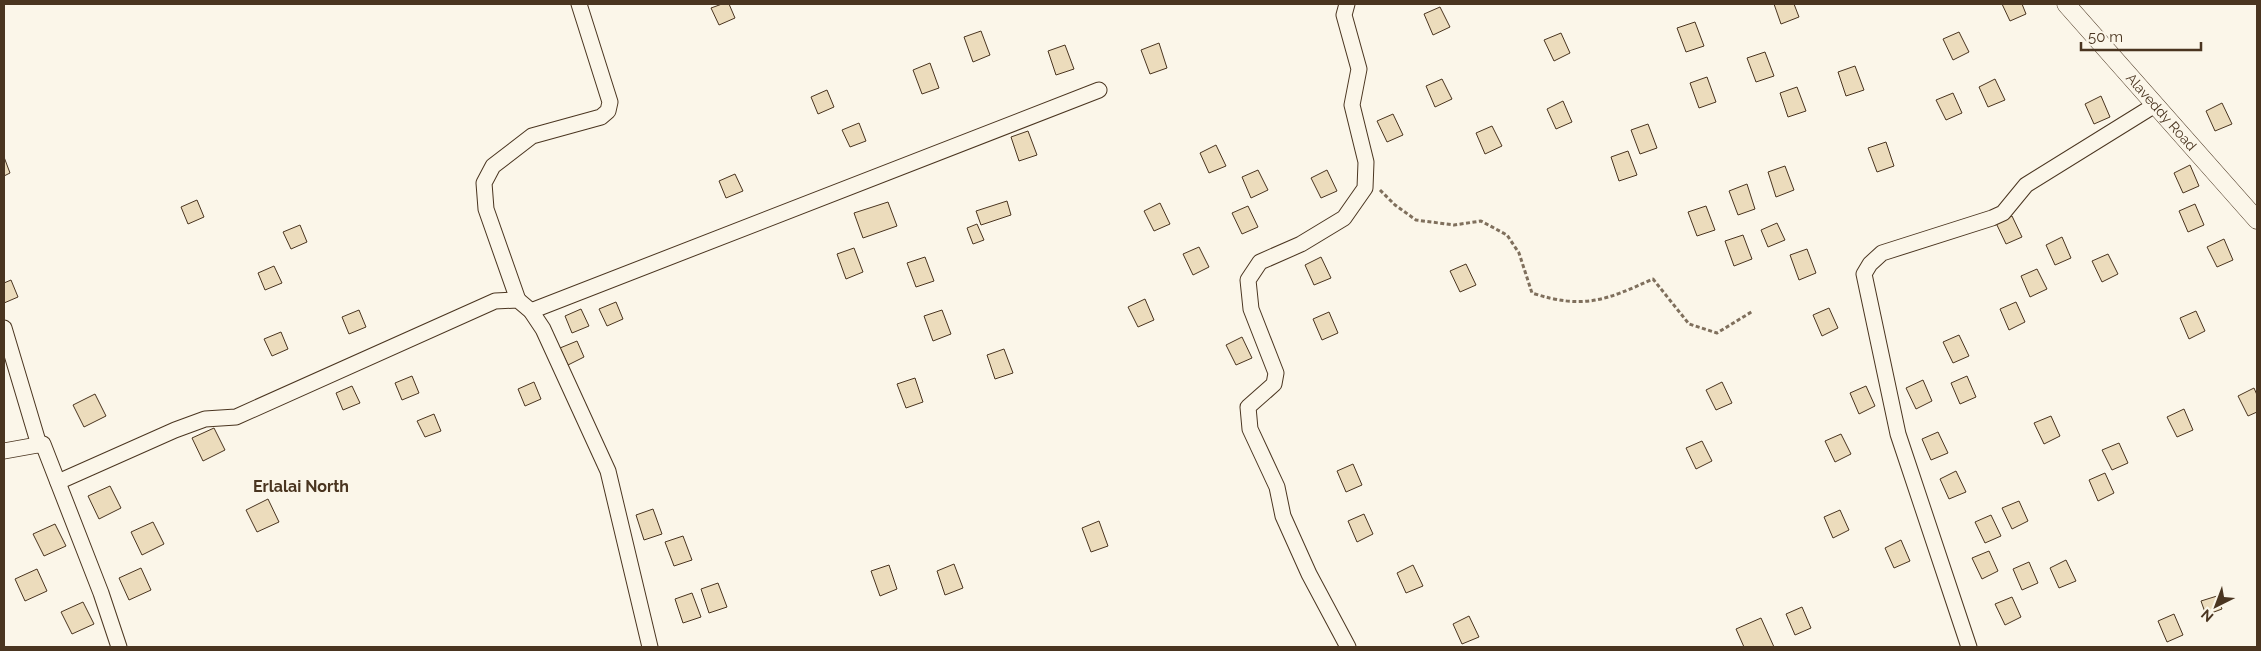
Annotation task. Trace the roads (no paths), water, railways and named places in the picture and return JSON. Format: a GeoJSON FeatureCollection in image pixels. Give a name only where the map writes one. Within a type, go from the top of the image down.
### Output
{"type":"FeatureCollection","features":[{"type":"Feature","properties":{"kind":"street"},"geometry":{"type":"LineString","coordinates":[[579,4],[610,102],[608,112],[601,117],[532,136],[493,166],[484,183],[486,209],[518,300],[531,311],[542,329],[608,471],[650,647]]}},
{"type":"Feature","properties":{"kind":"street"},"geometry":{"type":"LineString","coordinates":[[1347,4],[1344,15],[1359,69],[1352,105],[1366,162],[1365,188],[1344,218],[1302,244],[1260,262],[1248,280],[1251,309],[1276,372],[1274,384],[1248,407],[1250,429],[1277,487],[1283,516],[1309,574],[1348,647]]}},
{"type":"Feature","properties":{"kind":"street","name":"Alaveddy Road"},"geometry":{"type":"LineString","coordinates":[[2066,4],[2257,220]]}},
{"type":"Feature","properties":{"kind":"street"},"geometry":{"type":"LineString","coordinates":[[531,311],[1099,90]]}},
{"type":"Feature","properties":{"kind":"street"},"geometry":{"type":"LineString","coordinates":[[1969,647],[1898,434],[1864,274],[1870,264],[1882,253],[2003,213],[2026,185],[2155,105]]}},
{"type":"Feature","properties":{"kind":"street"},"geometry":{"type":"LineString","coordinates":[[58,482],[175,430],[205,420],[236,417],[495,301],[518,300]]}},
{"type":"Feature","properties":{"kind":"street"},"geometry":{"type":"LineString","coordinates":[[4,328],[39,445]]}},
{"type":"Feature","properties":{"kind":"street"},"geometry":{"type":"LineString","coordinates":[[4,451],[43,444],[102,593],[119,647]]}},
{"type":"Feature","properties":{"kind":"district","name":"Erlalai North"},"geometry":{"type":"Point","coordinates":[301,486]}}]}
